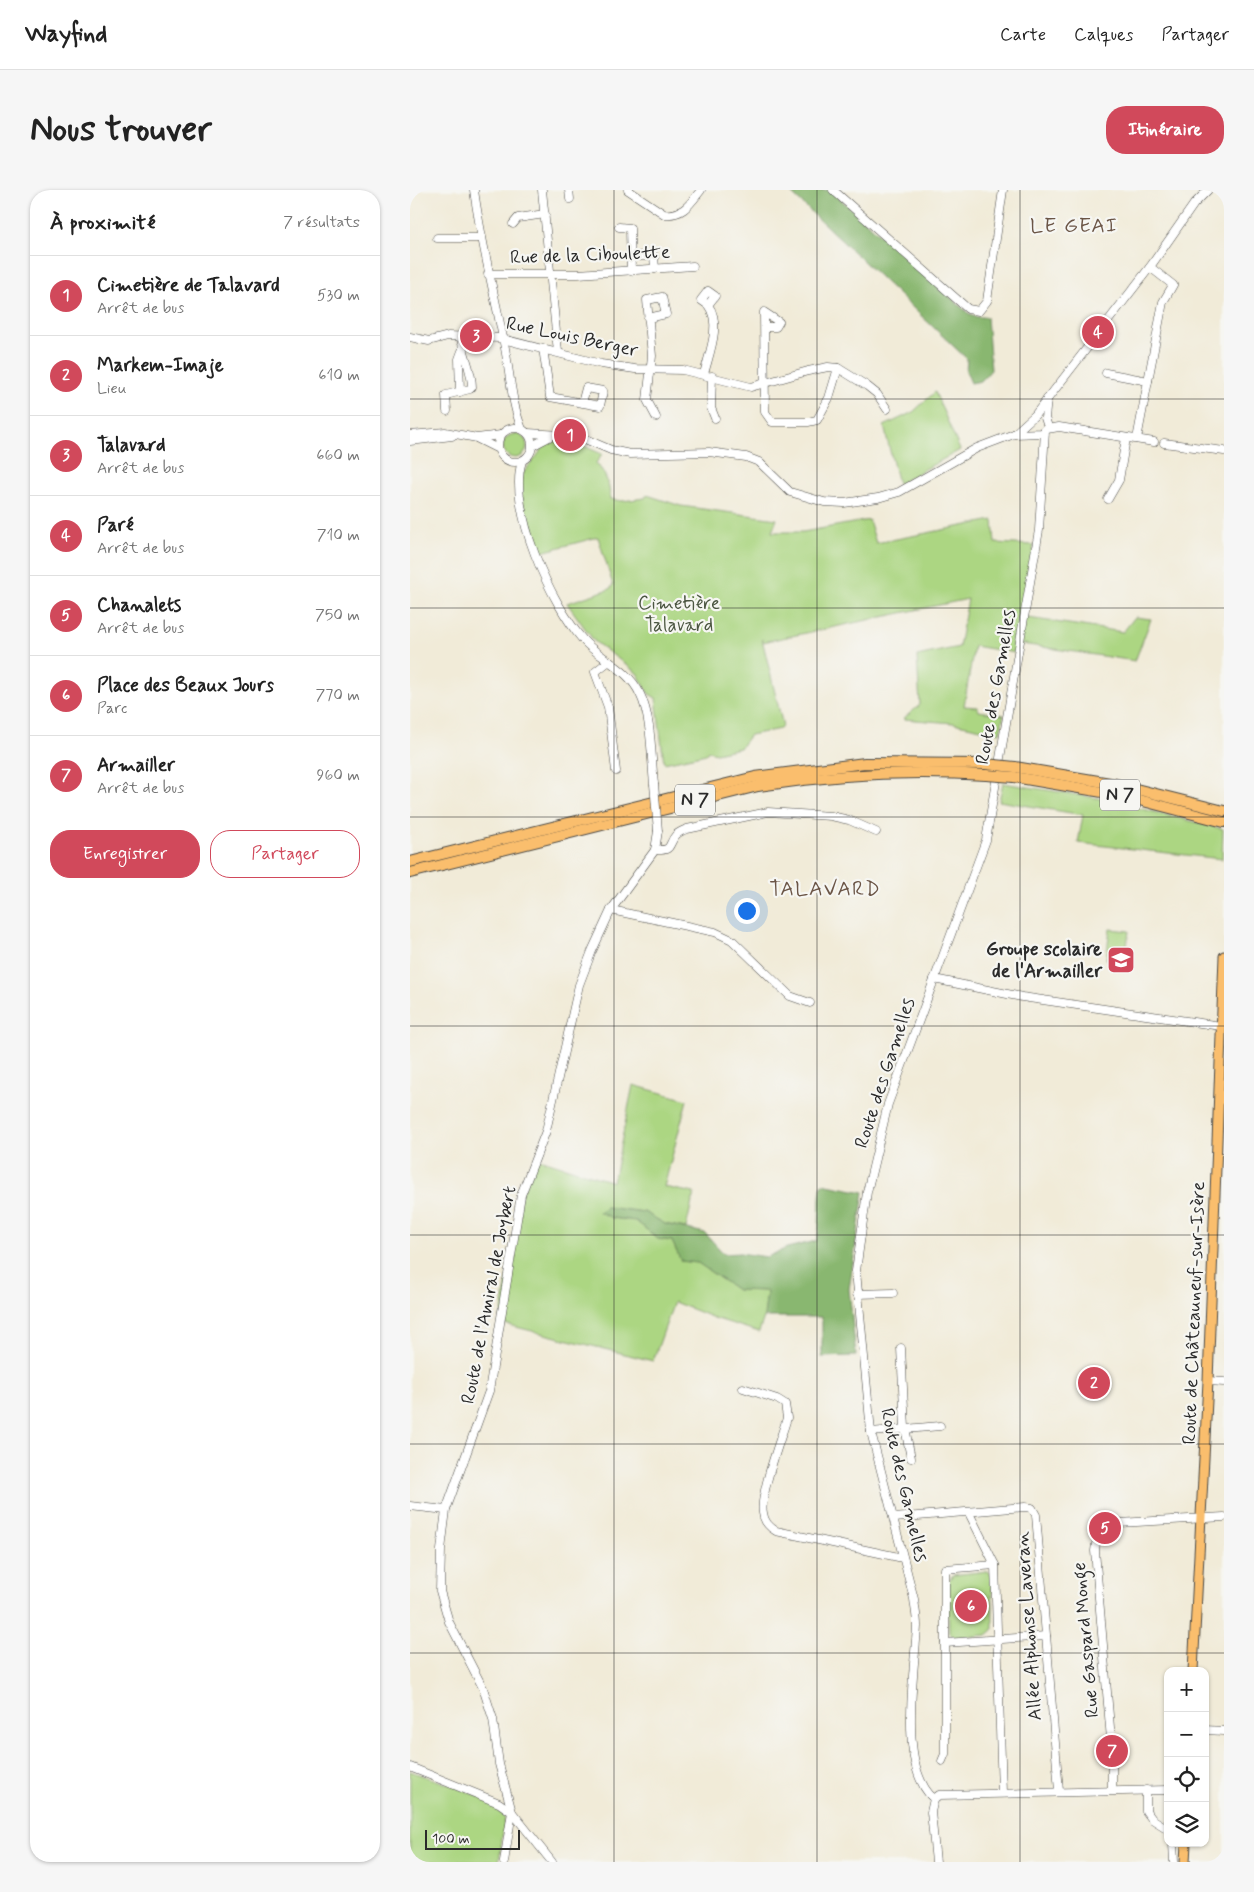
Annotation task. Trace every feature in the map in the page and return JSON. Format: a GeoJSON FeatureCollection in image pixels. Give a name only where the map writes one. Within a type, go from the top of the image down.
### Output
{"type":"FeatureCollection","features":[{"type":"Feature","properties":{"kind":"highway","name":"N 7"},"geometry":{"type":"LineString","coordinates":[[410,862],[756,777],[865,763],[985,764],[1120,795],[1224,822]]}},
{"type":"Feature","properties":{"kind":"highway","name":"N 7"},"geometry":{"type":"LineString","coordinates":[[410,872],[758,786],[817,777],[868,773],[986,775],[1014,772],[1116,784],[1224,811]]}},
{"type":"Feature","properties":{"kind":"main road","name":"Route de Châteauneuf-sur-Isère"},"geometry":{"type":"LineString","coordinates":[[1193,1667],[1208,1381],[1224,956]]}},
{"type":"Feature","properties":{"kind":"main road"},"geometry":{"type":"LineString","coordinates":[[1185,1862],[1186,1847]]}},
{"type":"Feature","properties":{"kind":"street"},"geometry":{"type":"LineString","coordinates":[[410,434],[445,432],[477,438],[501,435],[509,429],[513,420],[514,405],[503,339],[488,274],[474,190]]}},
{"type":"Feature","properties":{"kind":"street"},"geometry":{"type":"LineString","coordinates":[[542,190],[552,274],[558,352]]}},
{"type":"Feature","properties":{"kind":"street"},"geometry":{"type":"LineString","coordinates":[[569,190],[570,199]]}},
{"type":"Feature","properties":{"kind":"street"},"geometry":{"type":"LineString","coordinates":[[628,190],[664,214],[670,214],[684,210],[701,190]]}},
{"type":"Feature","properties":{"kind":"street"},"geometry":{"type":"LineString","coordinates":[[833,190],[973,312],[979,311],[987,301],[1003,190]]}},
{"type":"Feature","properties":{"kind":"street"},"geometry":{"type":"LineString","coordinates":[[1014,434],[1028,422],[1047,399],[1150,267],[1188,210],[1208,190]]}},
{"type":"Feature","properties":{"kind":"street"},"geometry":{"type":"LineString","coordinates":[[513,224],[518,218],[545,214]]}},
{"type":"Feature","properties":{"kind":"street"},"geometry":{"type":"LineString","coordinates":[[619,227],[630,228],[631,271]]}},
{"type":"Feature","properties":{"kind":"street"},"geometry":{"type":"LineString","coordinates":[[437,238],[481,238]]}},
{"type":"Feature","properties":{"kind":"street"},"geometry":{"type":"LineString","coordinates":[[631,256],[654,256],[655,269]]}},
{"type":"Feature","properties":{"kind":"street","name":"Rue de la Ciboulette"},"geometry":{"type":"LineString","coordinates":[[488,274],[631,271],[693,266]]}},
{"type":"Feature","properties":{"kind":"street"},"geometry":{"type":"LineString","coordinates":[[1136,439],[1163,302],[1172,284],[1150,267]]}},
{"type":"Feature","properties":{"kind":"street"},"geometry":{"type":"LineString","coordinates":[[708,305],[713,312],[714,333],[708,375],[711,408],[715,418]]}},
{"type":"Feature","properties":{"kind":"street"},"geometry":{"type":"LineString","coordinates":[[648,318],[652,356],[647,400],[656,417]]}},
{"type":"Feature","properties":{"kind":"street"},"geometry":{"type":"LineString","coordinates":[[765,327],[765,412],[772,422],[808,422],[817,420],[838,368],[877,394],[887,409]]}},
{"type":"Feature","properties":{"kind":"street","name":"Rue Louis Berger"},"geometry":{"type":"LineString","coordinates":[[410,337],[429,341],[448,336],[503,339],[602,364],[683,370],[751,387],[764,385],[808,371],[828,367],[838,368]]}},
{"type":"Feature","properties":{"kind":"street"},"geometry":{"type":"LineString","coordinates":[[446,411],[446,395],[472,387],[471,375],[462,351],[461,336]]}},
{"type":"Feature","properties":{"kind":"street"},"geometry":{"type":"LineString","coordinates":[[543,348],[550,398],[582,403]]}},
{"type":"Feature","properties":{"kind":"street"},"geometry":{"type":"LineString","coordinates":[[460,392],[458,359],[462,351]]}},
{"type":"Feature","properties":{"kind":"street"},"geometry":{"type":"LineString","coordinates":[[1106,373],[1148,381]]}},
{"type":"Feature","properties":{"kind":"street","name":"Route des Gamelles"},"geometry":{"type":"LineString","coordinates":[[934,1799],[920,1781],[912,1741],[911,1720],[917,1624],[914,1599],[871,1432],[856,1272],[863,1214],[874,1156],[888,1104],[986,840],[1039,530],[1047,399]]}},
{"type":"Feature","properties":{"kind":"street"},"geometry":{"type":"LineString","coordinates":[[514,405],[532,446]]}},
{"type":"Feature","properties":{"kind":"street"},"geometry":{"type":"LineString","coordinates":[[1034,415],[1046,425],[1154,442]]}},
{"type":"Feature","properties":{"kind":"street"},"geometry":{"type":"LineString","coordinates":[[1028,422],[1045,448]]}},
{"type":"Feature","properties":{"kind":"street"},"geometry":{"type":"LineString","coordinates":[[509,429],[585,438],[611,450],[630,454],[709,452],[746,457],[759,462],[790,492],[824,502],[844,503],[878,498],[899,492],[977,448],[1014,434],[1034,433],[1046,425]]}},
{"type":"Feature","properties":{"kind":"street"},"geometry":{"type":"LineString","coordinates":[[510,462],[522,461],[528,456],[532,446],[546,437],[557,434]]}},
{"type":"Feature","properties":{"kind":"street"},"geometry":{"type":"LineString","coordinates":[[410,441],[457,435]]}},
{"type":"Feature","properties":{"kind":"street"},"geometry":{"type":"LineString","coordinates":[[498,449],[501,435]]}},
{"type":"Feature","properties":{"kind":"street"},"geometry":{"type":"LineString","coordinates":[[477,438],[498,449],[502,457],[510,462],[518,476]]}},
{"type":"Feature","properties":{"kind":"street"},"geometry":{"type":"LineString","coordinates":[[1108,499],[1119,480],[1126,438]]}},
{"type":"Feature","properties":{"kind":"street"},"geometry":{"type":"LineString","coordinates":[[1164,443],[1224,450]]}},
{"type":"Feature","properties":{"kind":"street"},"geometry":{"type":"LineString","coordinates":[[522,461],[518,476],[523,520],[538,562],[561,607],[582,638],[609,661],[595,672],[608,707],[616,771]]}},
{"type":"Feature","properties":{"kind":"street","name":"Route de l'Amiral de Joybert"},"geometry":{"type":"LineString","coordinates":[[504,1862],[512,1812],[499,1764],[489,1703],[449,1622],[440,1591],[441,1550],[446,1510],[489,1391],[521,1194],[546,1131],[579,985],[592,950],[611,910],[655,850],[658,831],[646,710],[641,695],[633,682],[609,661]]}},
{"type":"Feature","properties":{"kind":"street"},"geometry":{"type":"LineString","coordinates":[[655,850],[664,851],[670,848],[676,835],[688,829],[768,812],[831,816],[849,820],[876,832]]}},
{"type":"Feature","properties":{"kind":"street"},"geometry":{"type":"LineString","coordinates":[[611,910],[715,932],[732,940],[790,996],[810,1003]]}},
{"type":"Feature","properties":{"kind":"street"},"geometry":{"type":"LineString","coordinates":[[934,979],[1022,997],[1221,1026]]}},
{"type":"Feature","properties":{"kind":"street"},"geometry":{"type":"LineString","coordinates":[[857,1294],[893,1293]]}},
{"type":"Feature","properties":{"kind":"street"},"geometry":{"type":"LineString","coordinates":[[900,1348],[906,1428],[912,1458]]}},
{"type":"Feature","properties":{"kind":"street"},"geometry":{"type":"LineString","coordinates":[[1208,1381],[1224,1382]]}},
{"type":"Feature","properties":{"kind":"street"},"geometry":{"type":"LineString","coordinates":[[743,1388],[777,1399],[785,1404],[787,1418],[762,1504],[765,1522],[776,1531],[903,1558]]}},
{"type":"Feature","properties":{"kind":"street"},"geometry":{"type":"LineString","coordinates":[[871,1432],[940,1426]]}},
{"type":"Feature","properties":{"kind":"street"},"geometry":{"type":"LineString","coordinates":[[410,1506],[446,1510]]}},
{"type":"Feature","properties":{"kind":"street","name":"Allée Alphonse Laveran"},"geometry":{"type":"LineString","coordinates":[[894,1518],[1032,1508],[1038,1524],[1059,1792]]}},
{"type":"Feature","properties":{"kind":"street"},"geometry":{"type":"LineString","coordinates":[[969,1513],[995,1565],[1002,1793]]}},
{"type":"Feature","properties":{"kind":"street","name":"Rue Gaspard Monge"},"geometry":{"type":"LineString","coordinates":[[1112,1790],[1112,1751],[1095,1551],[1098,1537],[1105,1528],[1119,1523],[1224,1517]]}},
{"type":"Feature","properties":{"kind":"street"},"geometry":{"type":"LineString","coordinates":[[942,1761],[945,1754],[945,1569],[995,1565]]}},
{"type":"Feature","properties":{"kind":"street"},"geometry":{"type":"LineString","coordinates":[[945,1643],[1046,1636]]}},
{"type":"Feature","properties":{"kind":"street"},"geometry":{"type":"LineString","coordinates":[[1209,1730],[1224,1731]]}},
{"type":"Feature","properties":{"kind":"street"},"geometry":{"type":"LineString","coordinates":[[410,1767],[499,1803],[512,1812],[552,1862]]}},
{"type":"Feature","properties":{"kind":"street"},"geometry":{"type":"LineString","coordinates":[[1146,1790],[1146,1810],[1152,1818],[1164,1826]]}},
{"type":"Feature","properties":{"kind":"street"},"geometry":{"type":"LineString","coordinates":[[936,1862],[931,1812],[934,1799],[946,1794],[1164,1790]]}},
{"type":"Feature","properties":{"kind":"street"},"geometry":{"type":"LineString","coordinates":[[1173,1847],[1174,1862]]}},
{"type":"Feature","properties":{"kind":"green space"},"geometry":{"type":"Polygon","coordinates":[[[788,190],[830,190],[968,313],[977,317],[987,317],[991,370],[981,381],[971,383],[966,371],[967,359],[788,190]]]}},
{"type":"Feature","properties":{"kind":"green space"},"geometry":{"type":"Polygon","coordinates":[[[935,392],[960,450],[898,484],[884,426],[913,412],[935,392]]]}},
{"type":"Feature","properties":{"kind":"green space"},"geometry":{"type":"Polygon","coordinates":[[[515,434],[523,438],[527,446],[523,454],[515,458],[507,454],[503,446],[507,438],[515,434]]]}},
{"type":"Feature","properties":{"kind":"green space","name":"Cimetière Talavard"},"geometry":{"type":"Polygon","coordinates":[[[555,441],[577,443],[602,454],[596,463],[607,480],[610,499],[622,501],[645,498],[647,495],[681,506],[777,519],[772,532],[803,532],[869,520],[876,543],[993,520],[995,543],[1034,545],[1021,617],[1123,632],[1135,617],[1151,619],[1135,661],[1022,644],[1015,653],[974,646],[964,706],[977,707],[979,711],[1004,715],[1000,733],[953,723],[903,719],[920,705],[917,656],[959,647],[968,599],[763,642],[762,639],[783,726],[780,729],[750,735],[740,748],[716,753],[708,751],[706,754],[664,763],[656,698],[649,694],[637,673],[594,641],[567,603],[610,589],[613,585],[598,537],[538,553],[529,527],[522,498],[521,481],[525,470],[542,449],[547,444],[555,441]]]}},
{"type":"Feature","properties":{"kind":"green space"},"geometry":{"type":"Polygon","coordinates":[[[1003,783],[1097,798],[1223,829],[1222,859],[1078,843],[1083,815],[999,801],[1003,783]]]}},
{"type":"Feature","properties":{"kind":"green space"},"geometry":{"type":"Polygon","coordinates":[[[1110,929],[1129,931],[1125,962],[1106,959],[1110,929]]]}},
{"type":"Feature","properties":{"kind":"green space"},"geometry":{"type":"Polygon","coordinates":[[[633,1085],[687,1100],[664,1187],[694,1193],[686,1228],[665,1224],[644,1212],[606,1207],[612,1218],[636,1221],[658,1239],[672,1241],[681,1261],[698,1263],[737,1290],[767,1291],[764,1317],[759,1332],[714,1318],[674,1302],[653,1361],[500,1323],[521,1195],[536,1158],[613,1182],[633,1085]]]}},
{"type":"Feature","properties":{"kind":"green space"},"geometry":{"type":"Polygon","coordinates":[[[822,1184],[864,1192],[849,1289],[856,1356],[822,1357],[822,1317],[764,1317],[767,1291],[737,1290],[698,1263],[681,1261],[672,1241],[658,1239],[636,1221],[612,1218],[599,1212],[606,1207],[644,1212],[665,1224],[705,1233],[724,1254],[740,1253],[767,1257],[787,1248],[816,1241],[819,1227],[822,1184]]]}},
{"type":"Feature","properties":{"kind":"green space"},"geometry":{"type":"Polygon","coordinates":[[[987,1571],[992,1576],[993,1630],[987,1635],[954,1638],[949,1632],[948,1582],[953,1575],[987,1571]]]}},
{"type":"Feature","properties":{"kind":"green space"},"geometry":{"type":"Polygon","coordinates":[[[410,1771],[475,1795],[497,1809],[505,1817],[499,1862],[410,1862],[410,1771]]]}},
{"type":"Feature","properties":{"kind":"place","name":"Paré"},"geometry":{"type":"Point","coordinates":[1098,332]}},
{"type":"Feature","properties":{"kind":"place","name":"Talavard"},"geometry":{"type":"Point","coordinates":[476,336]}},
{"type":"Feature","properties":{"kind":"place","name":"Cimetière de Talavard"},"geometry":{"type":"Point","coordinates":[570,435]}},
{"type":"Feature","properties":{"kind":"place","name":"Groupe scolaire de l'Armailler"},"geometry":{"type":"Point","coordinates":[1121,960]}},
{"type":"Feature","properties":{"kind":"place","name":"Markem-Imaje"},"geometry":{"type":"Point","coordinates":[1094,1383]}},
{"type":"Feature","properties":{"kind":"place","name":"Chanalets"},"geometry":{"type":"Point","coordinates":[1105,1528]}},
{"type":"Feature","properties":{"kind":"place","name":"Place des Beaux Jours"},"geometry":{"type":"Point","coordinates":[971,1606]}},
{"type":"Feature","properties":{"kind":"place","name":"Armailler"},"geometry":{"type":"Point","coordinates":[1112,1751]}},
{"type":"Feature","properties":{"kind":"district","name":"LE GEAI"},"geometry":{"type":"Point","coordinates":[1074,226]}},
{"type":"Feature","properties":{"kind":"district","name":"TALAVARD"},"geometry":{"type":"Point","coordinates":[825,889]}}]}
